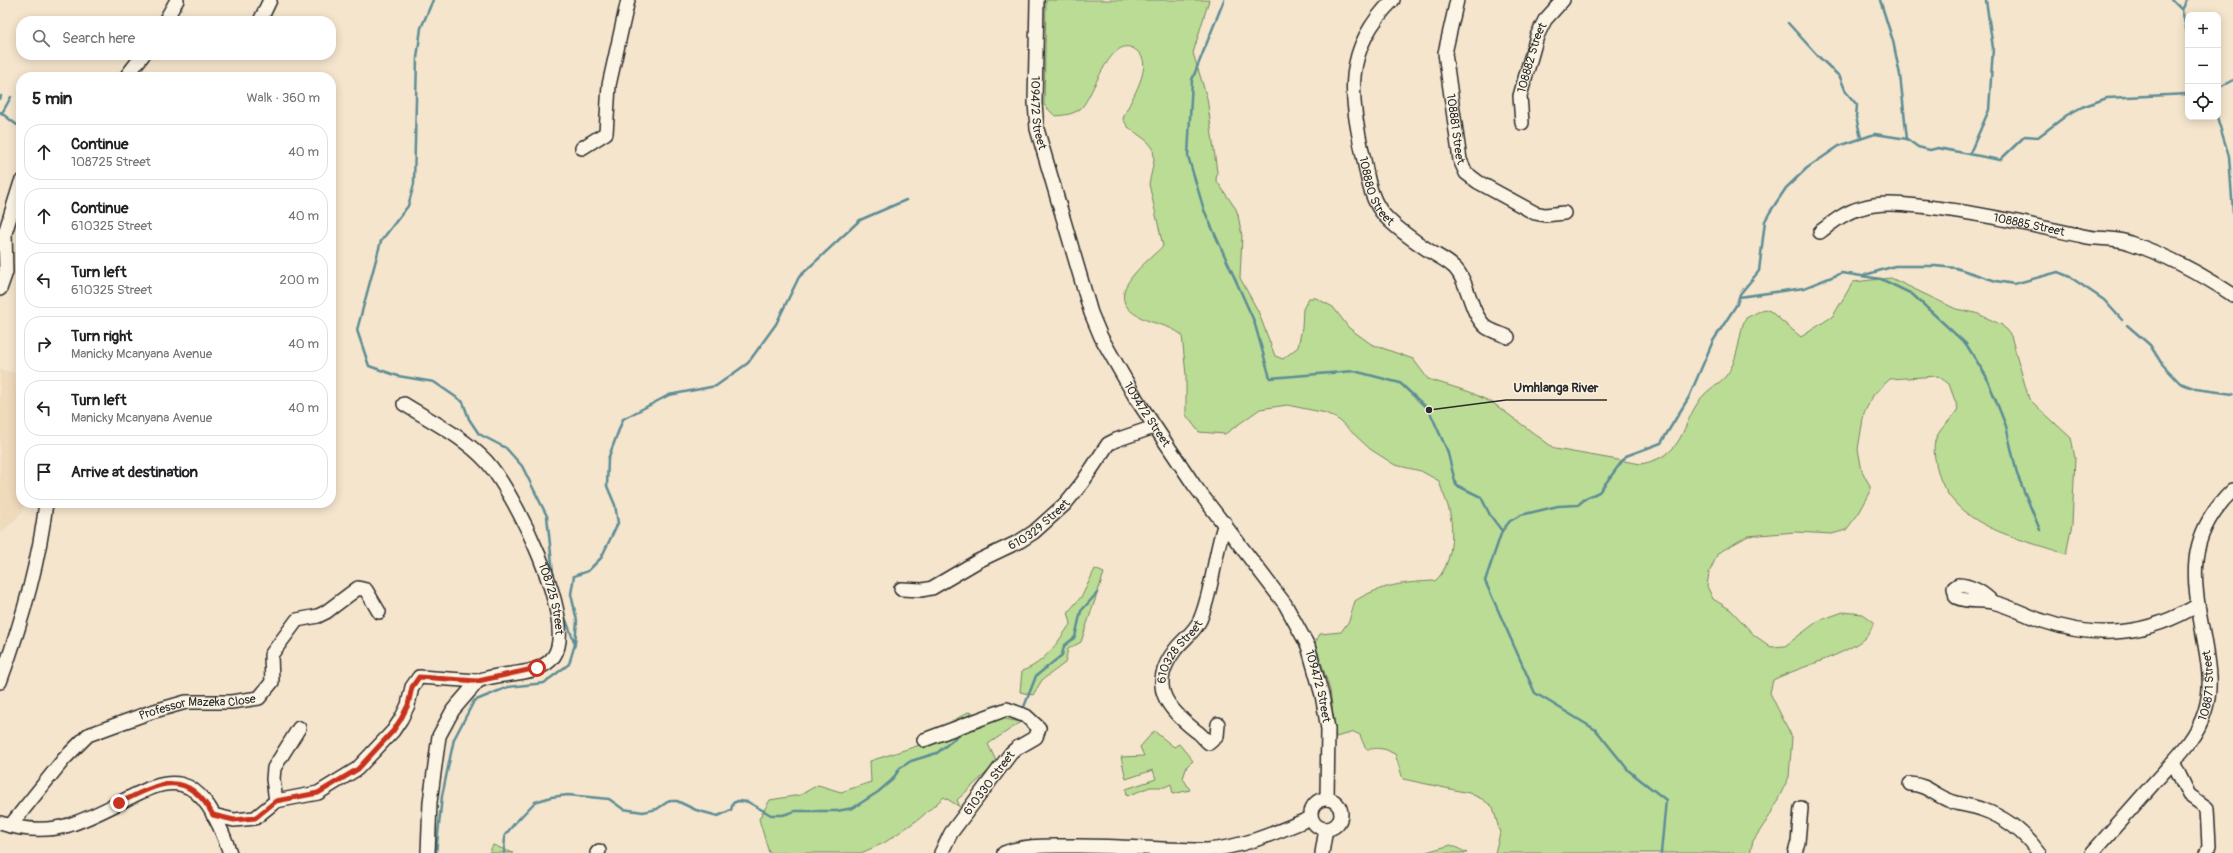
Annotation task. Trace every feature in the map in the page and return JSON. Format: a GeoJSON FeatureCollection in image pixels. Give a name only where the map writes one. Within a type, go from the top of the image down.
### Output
{"type":"FeatureCollection","features":[{"type":"Feature","properties":{"kind":"street"},"geometry":{"type":"LineString","coordinates":[[168,16],[176,0]]}},
{"type":"Feature","properties":{"kind":"street"},"geometry":{"type":"LineString","coordinates":[[262,16],[270,0]]}},
{"type":"Feature","properties":{"kind":"street"},"geometry":{"type":"LineString","coordinates":[[582,148],[606,133],[609,85],[628,0]]}},
{"type":"Feature","properties":{"kind":"street","name":"109472 Street"},"geometry":{"type":"LineString","coordinates":[[1037,0],[1035,103],[1038,129],[1045,159],[1091,313],[1114,361],[1154,427],[1194,485],[1225,523],[1285,604],[1308,646],[1322,695],[1328,728],[1327,798]]}},
{"type":"Feature","properties":{"kind":"street","name":"108880 Street"},"geometry":{"type":"LineString","coordinates":[[1393,0],[1371,25],[1356,58],[1353,77],[1352,96],[1358,131],[1374,202],[1385,216],[1402,231],[1426,249],[1448,261],[1456,269],[1464,279],[1475,308],[1486,327],[1508,337]]}},
{"type":"Feature","properties":{"kind":"street","name":"108881 Street"},"geometry":{"type":"LineString","coordinates":[[1457,0],[1445,53],[1460,160],[1466,173],[1478,182],[1535,213],[1545,215],[1564,213]]}},
{"type":"Feature","properties":{"kind":"street","name":"108882 Street"},"geometry":{"type":"LineString","coordinates":[[1522,123],[1520,96],[1537,36],[1545,20],[1563,0]]}},
{"type":"Feature","properties":{"kind":"street"},"geometry":{"type":"LineString","coordinates":[[130,72],[139,60]]}},
{"type":"Feature","properties":{"kind":"street"},"geometry":{"type":"LineString","coordinates":[[0,289],[6,272],[5,233],[16,198]]}},
{"type":"Feature","properties":{"kind":"street","name":"108885 Street"},"geometry":{"type":"LineString","coordinates":[[1820,232],[1835,220],[1862,207],[1896,204],[1944,209],[2038,226],[2088,238],[2110,238],[2130,242],[2185,268],[2233,295]]}},
{"type":"Feature","properties":{"kind":"street","name":"108725 Street"},"geometry":{"type":"LineString","coordinates":[[276,801],[318,793],[363,765],[401,719],[408,705],[412,687],[419,677],[478,681],[537,668],[550,661],[556,651],[559,641],[556,609],[546,576],[522,516],[501,480],[486,460],[470,446],[404,404]]}},
{"type":"Feature","properties":{"kind":"street","name":"610329 Street"},"geometry":{"type":"LineString","coordinates":[[900,589],[922,590],[936,586],[978,561],[1020,541],[1045,522],[1065,504],[1082,483],[1108,444],[1154,427]]}},
{"type":"Feature","properties":{"kind":"street","name":"108871 Street"},"geometry":{"type":"LineString","coordinates":[[2092,853],[2173,762],[2196,731],[2208,702],[2209,672],[2198,605],[2195,564],[2203,527],[2215,510],[2233,490]]}},
{"type":"Feature","properties":{"kind":"street"},"geometry":{"type":"LineString","coordinates":[[0,682],[28,592],[45,508]]}},
{"type":"Feature","properties":{"kind":"street","name":"610328 Street"},"geometry":{"type":"LineString","coordinates":[[1218,724],[1217,736],[1209,743],[1173,711],[1164,694],[1161,679],[1166,663],[1178,646],[1191,635],[1200,619],[1225,523]]}},
{"type":"Feature","properties":{"kind":"street","name":"Professor Mazeka Close"},"geometry":{"type":"LineString","coordinates":[[5,825],[64,758],[88,735],[144,714],[186,702],[231,702],[259,698],[272,682],[271,654],[297,620],[318,616],[326,612],[358,588],[366,590],[379,612]]}},
{"type":"Feature","properties":{"kind":"street"},"geometry":{"type":"LineString","coordinates":[[1992,602],[2051,624],[2106,633],[2157,626],[2172,620],[2198,605]]}},
{"type":"Feature","properties":{"kind":"street"},"geometry":{"type":"LineString","coordinates":[[428,853],[430,802],[439,736],[453,710],[478,681]]}},
{"type":"Feature","properties":{"kind":"street","name":"610330 Street"},"geometry":{"type":"LineString","coordinates":[[924,740],[1007,709],[1026,716],[1039,728],[1036,737],[1017,748],[1009,757],[951,833],[941,853]]}},
{"type":"Feature","properties":{"kind":"street"},"geometry":{"type":"LineString","coordinates":[[213,815],[234,820],[249,819],[260,814],[276,801],[273,779],[274,768],[299,728]]}},
{"type":"Feature","properties":{"kind":"street"},"geometry":{"type":"LineString","coordinates":[[2173,762],[2189,795],[2207,808],[2209,846],[2206,853]]}},
{"type":"Feature","properties":{"kind":"street"},"geometry":{"type":"LineString","coordinates":[[5,825],[43,830],[68,825],[156,786],[174,782],[183,784],[194,790],[201,797],[213,815],[230,853]]}},
{"type":"Feature","properties":{"kind":"street"},"geometry":{"type":"LineString","coordinates":[[1910,784],[1921,784],[1936,795],[1956,804],[1980,808],[1997,815],[2031,841],[2039,853]]}},
{"type":"Feature","properties":{"kind":"street"},"geometry":{"type":"LineString","coordinates":[[1327,798],[1339,804],[1342,812],[1337,824],[1326,829],[1318,826],[1311,818],[1312,811],[1316,803],[1327,798]]}},
{"type":"Feature","properties":{"kind":"street"},"geometry":{"type":"LineString","coordinates":[[1794,853],[1798,842],[1801,808]]}},
{"type":"Feature","properties":{"kind":"street"},"geometry":{"type":"LineString","coordinates":[[1004,853],[1027,850],[1101,846],[1217,849],[1256,840],[1311,818]]}},
{"type":"Feature","properties":{"kind":"street"},"geometry":{"type":"LineString","coordinates":[[1322,853],[1326,829]]}},
{"type":"Feature","properties":{"kind":"shaded area"},"geometry":{"type":"Polygon","coordinates":[[[0,369],[14,373],[16,382],[16,508],[23,508],[22,513],[0,534],[0,369]]]}},
{"type":"Feature","properties":{"kind":"green space"},"geometry":{"type":"Polygon","coordinates":[[[1046,0],[1209,0],[1193,53],[1207,98],[1217,172],[1216,180],[1236,209],[1242,236],[1240,278],[1258,311],[1275,356],[1283,359],[1298,347],[1302,328],[1303,309],[1309,298],[1316,298],[1333,307],[1349,328],[1371,344],[1413,359],[1428,379],[1470,392],[1493,403],[1555,449],[1641,464],[1656,460],[1674,447],[1680,439],[1694,409],[1701,398],[1726,376],[1733,364],[1743,324],[1746,318],[1764,309],[1770,311],[1801,337],[1833,316],[1853,282],[1891,278],[1956,309],[1976,313],[2002,325],[2011,336],[2029,399],[2071,438],[2075,458],[2072,525],[2066,554],[1988,527],[1956,504],[1944,488],[1937,468],[1934,451],[1934,444],[1937,436],[1958,409],[1949,384],[1938,376],[1890,379],[1874,394],[1864,413],[1858,449],[1862,471],[1870,486],[1870,493],[1859,513],[1846,530],[1832,534],[1795,532],[1748,536],[1718,553],[1709,573],[1707,586],[1713,599],[1731,610],[1754,635],[1771,647],[1785,646],[1818,621],[1843,612],[1863,614],[1874,622],[1867,636],[1859,643],[1836,655],[1773,680],[1770,693],[1792,737],[1789,777],[1769,817],[1753,841],[1750,853],[1495,853],[1500,833],[1493,807],[1482,799],[1469,793],[1403,779],[1395,754],[1384,749],[1368,749],[1360,735],[1354,732],[1336,737],[1330,690],[1315,643],[1320,634],[1341,632],[1349,621],[1355,601],[1364,596],[1374,591],[1394,585],[1435,581],[1441,575],[1448,559],[1452,531],[1449,510],[1439,481],[1421,471],[1395,465],[1370,449],[1339,420],[1326,413],[1287,405],[1260,409],[1225,434],[1199,432],[1186,415],[1186,375],[1182,335],[1177,331],[1140,317],[1128,309],[1124,300],[1125,290],[1129,280],[1163,246],[1149,184],[1154,161],[1153,148],[1147,141],[1128,127],[1123,119],[1142,77],[1144,68],[1143,60],[1140,54],[1130,47],[1121,48],[1112,55],[1104,66],[1085,103],[1080,109],[1071,114],[1055,116],[1044,105],[1046,0]]]}},
{"type":"Feature","properties":{"kind":"green space"},"geometry":{"type":"Polygon","coordinates":[[[1095,569],[1104,573],[1081,642],[1068,649],[1065,663],[1042,680],[1033,695],[1020,692],[1022,671],[1044,658],[1061,638],[1071,623],[1068,612],[1082,596],[1095,569]]]}},
{"type":"Feature","properties":{"kind":"green space"},"geometry":{"type":"Polygon","coordinates":[[[968,712],[1021,722],[988,744],[997,763],[957,800],[960,807],[944,797],[919,819],[884,843],[861,853],[769,853],[759,819],[770,800],[800,795],[818,785],[841,792],[871,782],[870,761],[923,744],[934,732],[968,712]]]}},
{"type":"Feature","properties":{"kind":"green space"},"geometry":{"type":"Polygon","coordinates":[[[1154,731],[1174,747],[1179,744],[1193,761],[1187,766],[1183,778],[1190,790],[1173,794],[1171,784],[1165,787],[1150,787],[1127,796],[1126,789],[1156,779],[1153,770],[1126,779],[1121,757],[1144,756],[1140,747],[1154,731]]]}},
{"type":"Feature","properties":{"kind":"green space"},"geometry":{"type":"Polygon","coordinates":[[[493,845],[513,853],[489,853],[493,845]]]}},
{"type":"Feature","properties":{"kind":"green space"},"geometry":{"type":"Polygon","coordinates":[[[1451,845],[1467,853],[1425,853],[1426,852],[1451,845]]]}},
{"type":"Feature","properties":{"kind":"waterway"},"geometry":{"type":"LineString","coordinates":[[433,0],[421,28],[417,58],[414,184],[408,206],[381,241],[357,330],[369,366],[398,376],[434,382],[463,402],[469,419],[479,434],[506,448],[522,466],[547,516],[553,573],[563,612],[575,644],[569,664],[544,683],[508,687],[474,701],[454,739],[442,796],[436,853]]}},
{"type":"Feature","properties":{"kind":"waterway"},"geometry":{"type":"LineString","coordinates":[[1224,0],[1192,80],[1188,156],[1204,210],[1254,321],[1270,378],[1354,371],[1400,383],[1429,410],[1447,450],[1456,485],[1481,497],[1490,515],[1502,531],[1485,581],[1535,693],[1596,730],[1629,771],[1666,800],[1661,853]]}},
{"type":"Feature","properties":{"kind":"waterway"},"geometry":{"type":"LineString","coordinates":[[1880,0],[1893,41],[1900,75],[1907,139]]}},
{"type":"Feature","properties":{"kind":"waterway"},"geometry":{"type":"LineString","coordinates":[[1970,153],[1989,110],[1993,48],[1986,0]]}},
{"type":"Feature","properties":{"kind":"waterway"},"geometry":{"type":"LineString","coordinates":[[2172,0],[2182,10],[2185,24]]}},
{"type":"Feature","properties":{"kind":"waterway"},"geometry":{"type":"LineString","coordinates":[[2182,10],[2187,0]]}},
{"type":"Feature","properties":{"kind":"waterway"},"geometry":{"type":"LineString","coordinates":[[1788,23],[1818,56],[1840,77],[1846,92],[1857,105],[1856,117],[1861,138]]}},
{"type":"Feature","properties":{"kind":"waterway"},"geometry":{"type":"LineString","coordinates":[[2221,86],[2233,80]]}},
{"type":"Feature","properties":{"kind":"waterway"},"geometry":{"type":"LineString","coordinates":[[1502,531],[1510,521],[1521,515],[1558,506],[1578,505],[1586,498],[1599,492],[1626,456],[1661,443],[1689,397],[1713,341],[1737,304],[1740,294],[1759,271],[1765,221],[1770,212],[1786,188],[1807,168],[1839,146],[1875,134],[1907,139],[1918,147],[1930,150],[1938,148],[2000,160],[2025,136],[2038,137],[2067,115],[2082,107],[2107,98],[2185,94]]}},
{"type":"Feature","properties":{"kind":"waterway"},"geometry":{"type":"LineString","coordinates":[[2,113],[11,97]]}},
{"type":"Feature","properties":{"kind":"waterway"},"geometry":{"type":"LineString","coordinates":[[0,112],[16,124]]}},
{"type":"Feature","properties":{"kind":"waterway"},"geometry":{"type":"LineString","coordinates":[[2218,120],[2229,156],[2233,213]]}},
{"type":"Feature","properties":{"kind":"waterway"},"geometry":{"type":"LineString","coordinates":[[575,643],[577,621],[571,594],[574,576],[588,571],[601,558],[618,523],[615,505],[607,486],[608,459],[623,419],[669,395],[716,386],[748,363],[776,324],[799,277],[860,220],[906,200]]}},
{"type":"Feature","properties":{"kind":"waterway"},"geometry":{"type":"LineString","coordinates":[[1865,275],[1895,266],[1935,266],[1956,268],[1996,281],[2014,284],[2058,272],[2070,277],[2104,300],[2122,320]]}},
{"type":"Feature","properties":{"kind":"waterway"},"geometry":{"type":"LineString","coordinates":[[1739,297],[1804,288],[1842,273],[1881,279],[1912,294],[1966,344],[1986,376],[2006,426],[2017,474],[2040,530]]}},
{"type":"Feature","properties":{"kind":"waterway"},"geometry":{"type":"LineString","coordinates":[[2127,325],[2150,345],[2162,364],[2180,383],[2196,389],[2233,394]]}},
{"type":"Feature","properties":{"kind":"waterway"},"geometry":{"type":"LineString","coordinates":[[1024,707],[1036,676],[1062,655],[1064,646],[1075,637],[1081,611],[1098,592]]}},
{"type":"Feature","properties":{"kind":"waterway"},"geometry":{"type":"LineString","coordinates":[[504,853],[505,835],[515,823],[535,802],[551,797],[568,795],[609,799],[623,809],[643,812],[657,809],[669,801],[677,801],[696,810],[718,816],[731,810],[733,803],[738,801],[748,802],[771,815],[783,815],[795,811],[837,811],[853,808],[878,792],[892,780],[900,768],[911,761],[937,753],[964,731]]}},
{"type":"Feature","properties":{"kind":"place","name":"Umhlanga River"},"geometry":{"type":"Point","coordinates":[1429,410]}},
{"type":"Feature","properties":{"kind":"route"},"geometry":{"type":"LineString","coordinates":[[119,803],[140,792],[166,783],[174,782],[183,784],[194,790],[208,806],[213,815],[234,820],[255,818],[271,804],[280,799],[304,797],[318,793],[363,765],[393,731],[401,719],[408,705],[413,684],[420,676],[429,678],[440,677],[452,680],[478,681],[485,678],[506,676],[537,668]]}}]}
